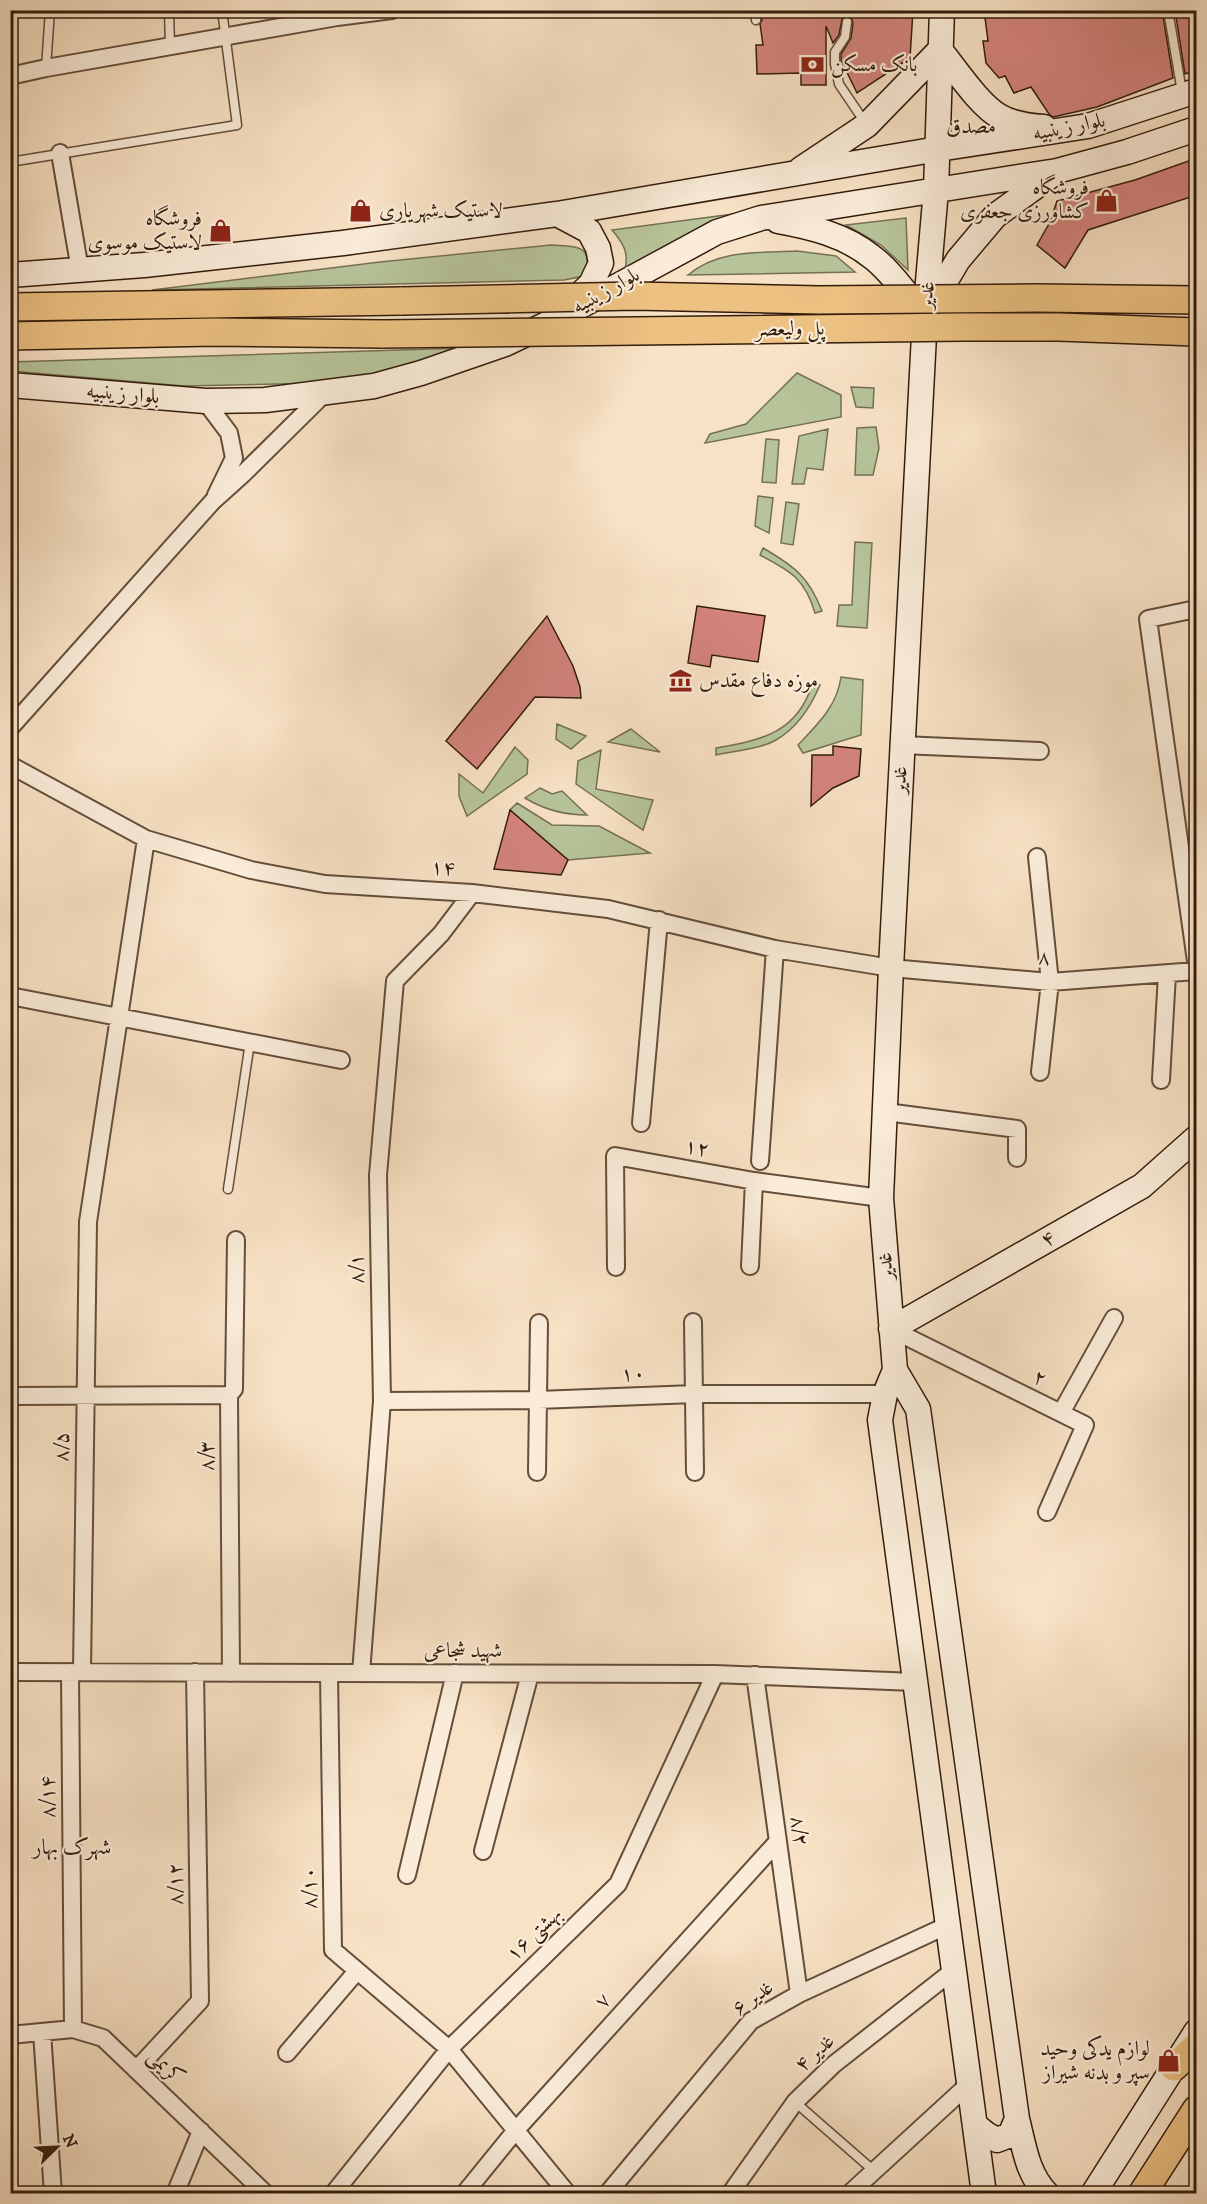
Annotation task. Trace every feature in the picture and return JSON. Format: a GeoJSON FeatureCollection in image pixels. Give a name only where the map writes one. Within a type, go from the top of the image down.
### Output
{"type":"FeatureCollection","features":[{"type":"Feature","properties":{"kind":"main road","name":"غدیر"},"geometry":{"type":"LineString","coordinates":[[895,1370],[881,1198],[925,316],[936,190],[942,10]]}},
{"type":"Feature","properties":{"kind":"main road"},"geometry":{"type":"LineString","coordinates":[[792,175],[867,125],[940,50],[975,94],[998,116],[1025,125],[1070,129]]}},
{"type":"Feature","properties":{"kind":"main road","name":"بلوار زینبیه"},"geometry":{"type":"LineString","coordinates":[[10,275],[156,264],[342,243],[557,214],[938,149],[1088,126],[1190,93]]}},
{"type":"Feature","properties":{"kind":"main road","name":"بلوار زینبیه"},"geometry":{"type":"LineString","coordinates":[[10,385],[205,401],[265,400],[374,386],[421,373],[505,344],[551,322],[717,232],[760,218],[1057,171],[1127,152],[1197,129]]}},
{"type":"Feature","properties":{"kind":"main road"},"geometry":{"type":"LineString","coordinates":[[760,218],[820,229],[861,249],[874,258],[925,316],[958,260],[995,216],[1057,171]]}},
{"type":"Feature","properties":{"kind":"main road"},"geometry":{"type":"LineString","coordinates":[[551,322],[591,284],[601,263],[598,248],[589,231],[557,214]]}},
{"type":"Feature","properties":{"kind":"main road","name":"پل ولیعصر"},"geometry":{"type":"LineString","coordinates":[[10,307],[634,296],[819,300],[1038,298],[1197,300]]}},
{"type":"Feature","properties":{"kind":"main road","name":"پل ولیعصر"},"geometry":{"type":"LineString","coordinates":[[10,336],[213,332],[383,334],[962,327],[1059,327],[1197,332]]}},
{"type":"Feature","properties":{"kind":"main road","name":"۴"},"geometry":{"type":"LineString","coordinates":[[891,1329],[1142,1186],[1197,1138]]}},
{"type":"Feature","properties":{"kind":"main road"},"geometry":{"type":"LineString","coordinates":[[895,1370],[885,1394],[880,1420],[984,2193]]}},
{"type":"Feature","properties":{"kind":"main road"},"geometry":{"type":"LineString","coordinates":[[895,1370],[918,1409],[1017,2119],[1028,2163],[1037,2183],[1047,2193]]}},
{"type":"Feature","properties":{"kind":"main road"},"geometry":{"type":"LineString","coordinates":[[1092,2191],[1197,2032]]}},
{"type":"Feature","properties":{"kind":"main road"},"geometry":{"type":"LineString","coordinates":[[1174,2067],[1197,2047]]}},
{"type":"Feature","properties":{"kind":"main road"},"geometry":{"type":"LineString","coordinates":[[1142,2193],[1197,2110]]}},
{"type":"Feature","properties":{"kind":"main road"},"geometry":{"type":"LineString","coordinates":[[975,2125],[997,2140],[1010,2135],[1017,2119]]}},
{"type":"Feature","properties":{"kind":"street"},"geometry":{"type":"LineString","coordinates":[[10,76],[226,37],[336,14],[392,10]]}},
{"type":"Feature","properties":{"kind":"street"},"geometry":{"type":"LineString","coordinates":[[60,153],[80,270]]}},
{"type":"Feature","properties":{"kind":"street"},"geometry":{"type":"LineString","coordinates":[[10,729],[213,501],[324,394]]}},
{"type":"Feature","properties":{"kind":"street"},"geometry":{"type":"LineString","coordinates":[[205,401],[229,433],[234,458],[213,501]]}},
{"type":"Feature","properties":{"kind":"street"},"geometry":{"type":"LineString","coordinates":[[1197,609],[1148,619],[1197,961]]}},
{"type":"Feature","properties":{"kind":"street"},"geometry":{"type":"LineString","coordinates":[[902,745],[1040,751]]}},
{"type":"Feature","properties":{"kind":"street","name":"۱۴"},"geometry":{"type":"LineString","coordinates":[[10,765],[146,839],[251,870],[325,884],[472,893],[608,909],[775,949],[891,968]]}},
{"type":"Feature","properties":{"kind":"street","name":"۸/۵"},"geometry":{"type":"LineString","coordinates":[[76,1672],[88,1222],[146,839]]}},
{"type":"Feature","properties":{"kind":"street"},"geometry":{"type":"LineString","coordinates":[[1037,857],[1050,982],[1040,1072]]}},
{"type":"Feature","properties":{"kind":"street","name":"۸/۱"},"geometry":{"type":"LineString","coordinates":[[361,1673],[382,1401],[378,1175],[395,981],[441,934],[472,893]]}},
{"type":"Feature","properties":{"kind":"street"},"geometry":{"type":"LineString","coordinates":[[641,1123],[659,920]]}},
{"type":"Feature","properties":{"kind":"street"},"geometry":{"type":"LineString","coordinates":[[760,1161],[775,949]]}},
{"type":"Feature","properties":{"kind":"street","name":"۸"},"geometry":{"type":"LineString","coordinates":[[891,968],[1050,982],[1197,971]]}},
{"type":"Feature","properties":{"kind":"street"},"geometry":{"type":"LineString","coordinates":[[1161,1080],[1167,975]]}},
{"type":"Feature","properties":{"kind":"street"},"geometry":{"type":"LineString","coordinates":[[10,996],[341,1060]]}},
{"type":"Feature","properties":{"kind":"street"},"geometry":{"type":"LineString","coordinates":[[886,1112],[1017,1129],[1017,1158]]}},
{"type":"Feature","properties":{"kind":"street","name":"۱۲"},"geometry":{"type":"LineString","coordinates":[[616,1267],[615,1156],[754,1181],[881,1198]]}},
{"type":"Feature","properties":{"kind":"street"},"geometry":{"type":"LineString","coordinates":[[750,1266],[754,1181]]}},
{"type":"Feature","properties":{"kind":"street","name":"۸/۳"},"geometry":{"type":"LineString","coordinates":[[231,1673],[229,1395],[234,1389],[236,1240]]}},
{"type":"Feature","properties":{"kind":"street"},"geometry":{"type":"LineString","coordinates":[[1061,1413],[1114,1318]]}},
{"type":"Feature","properties":{"kind":"street"},"geometry":{"type":"LineString","coordinates":[[693,1322],[695,1472]]}},
{"type":"Feature","properties":{"kind":"street"},"geometry":{"type":"LineString","coordinates":[[537,1472],[539,1323]]}},
{"type":"Feature","properties":{"kind":"street","name":"۲"},"geometry":{"type":"LineString","coordinates":[[891,1329],[1085,1425],[1047,1512]]}},
{"type":"Feature","properties":{"kind":"street","name":"۱۰"},"geometry":{"type":"LineString","coordinates":[[382,1401],[538,1400],[694,1394],[885,1394]]}},
{"type":"Feature","properties":{"kind":"street"},"geometry":{"type":"LineString","coordinates":[[10,1396],[229,1395]]}},
{"type":"Feature","properties":{"kind":"street","name":"شهید شجاعی"},"geometry":{"type":"LineString","coordinates":[[10,1672],[715,1674],[915,1682]]}},
{"type":"Feature","properties":{"kind":"street","name":"۸/۱۴"},"geometry":{"type":"LineString","coordinates":[[73,2029],[76,1672]]}},
{"type":"Feature","properties":{"kind":"street","name":"۸/۱۲"},"geometry":{"type":"LineString","coordinates":[[136,2070],[200,2001],[195,1672]]}},
{"type":"Feature","properties":{"kind":"street","name":"۸/۱۰"},"geometry":{"type":"LineString","coordinates":[[329,1673],[333,1950],[449,2049],[568,2193]]}},
{"type":"Feature","properties":{"kind":"street"},"geometry":{"type":"LineString","coordinates":[[407,1875],[455,1673]]}},
{"type":"Feature","properties":{"kind":"street"},"geometry":{"type":"LineString","coordinates":[[483,1851],[530,1674]]}},
{"type":"Feature","properties":{"kind":"street","name":"۱۶ بهشتی"},"geometry":{"type":"LineString","coordinates":[[333,2193],[449,2049],[618,1884],[715,1674]]}},
{"type":"Feature","properties":{"kind":"street","name":"۸/۲"},"geometry":{"type":"LineString","coordinates":[[755,1675],[799,1994]]}},
{"type":"Feature","properties":{"kind":"street","name":"۷"},"geometry":{"type":"LineString","coordinates":[[464,2193],[516,2130],[778,1841]]}},
{"type":"Feature","properties":{"kind":"street","name":"غدیر ۶"},"geometry":{"type":"LineString","coordinates":[[607,2193],[751,2021],[799,1994],[948,1925]]}},
{"type":"Feature","properties":{"kind":"street","name":"غدیر ۴"},"geometry":{"type":"LineString","coordinates":[[730,2193],[795,2102],[832,2065],[954,1970]]}},
{"type":"Feature","properties":{"kind":"street"},"geometry":{"type":"LineString","coordinates":[[287,2053],[357,1971]]}},
{"type":"Feature","properties":{"kind":"street","name":"کریمی"},"geometry":{"type":"LineString","coordinates":[[10,2035],[73,2029],[103,2038],[266,2193]]}},
{"type":"Feature","properties":{"kind":"street"},"geometry":{"type":"LineString","coordinates":[[42,2032],[53,2193]]}},
{"type":"Feature","properties":{"kind":"street"},"geometry":{"type":"LineString","coordinates":[[849,2193],[969,2084]]}},
{"type":"Feature","properties":{"kind":"street"},"geometry":{"type":"LineString","coordinates":[[175,2193],[201,2131]]}},
{"type":"Feature","properties":{"kind":"lane"},"geometry":{"type":"LineString","coordinates":[[46,68],[50,10]]}},
{"type":"Feature","properties":{"kind":"lane"},"geometry":{"type":"LineString","coordinates":[[169,10],[170,47]]}},
{"type":"Feature","properties":{"kind":"lane"},"geometry":{"type":"LineString","coordinates":[[10,162],[237,124],[222,10]]}},
{"type":"Feature","properties":{"kind":"lane"},"geometry":{"type":"LineString","coordinates":[[755,10],[756,20]]}},
{"type":"Feature","properties":{"kind":"lane"},"geometry":{"type":"LineString","coordinates":[[940,50],[947,10]]}},
{"type":"Feature","properties":{"kind":"lane"},"geometry":{"type":"LineString","coordinates":[[1168,10],[1190,93]]}},
{"type":"Feature","properties":{"kind":"lane"},"geometry":{"type":"LineString","coordinates":[[847,22],[845,37],[835,52],[835,64],[840,84],[867,125]]}},
{"type":"Feature","properties":{"kind":"lane"},"geometry":{"type":"LineString","coordinates":[[228,1189],[250,1042]]}},
{"type":"Feature","properties":{"kind":"lane"},"geometry":{"type":"LineString","coordinates":[[795,2102],[874,2172]]}},
{"type":"Feature","properties":{"kind":"green space"},"geometry":{"type":"Polygon","coordinates":[[[748,212],[625,269],[624,248],[612,230],[748,212]]]}},
{"type":"Feature","properties":{"kind":"green space"},"geometry":{"type":"Polygon","coordinates":[[[906,218],[908,270],[881,245],[846,225],[906,218]]]}},
{"type":"Feature","properties":{"kind":"green space"},"geometry":{"type":"Polygon","coordinates":[[[551,245],[581,249],[587,258],[584,276],[564,280],[152,290],[380,262],[551,245]]]}},
{"type":"Feature","properties":{"kind":"green space"},"geometry":{"type":"Polygon","coordinates":[[[797,251],[836,256],[855,272],[688,275],[700,267],[726,257],[740,254],[797,251]]]}},
{"type":"Feature","properties":{"kind":"green space"},"geometry":{"type":"Polygon","coordinates":[[[465,348],[410,367],[324,383],[184,386],[11,371],[10,362],[465,348]]]}},
{"type":"Feature","properties":{"kind":"green space"},"geometry":{"type":"Polygon","coordinates":[[[797,373],[841,395],[841,417],[705,443],[710,434],[746,424],[797,373]]]}},
{"type":"Feature","properties":{"kind":"green space"},"geometry":{"type":"Polygon","coordinates":[[[851,387],[874,388],[873,408],[856,407],[851,387]]]}},
{"type":"Feature","properties":{"kind":"green space"},"geometry":{"type":"Polygon","coordinates":[[[876,427],[879,448],[873,475],[855,475],[857,428],[876,427]]]}},
{"type":"Feature","properties":{"kind":"green space"},"geometry":{"type":"Polygon","coordinates":[[[828,429],[823,470],[807,468],[804,484],[792,484],[799,436],[828,429]]]}},
{"type":"Feature","properties":{"kind":"green space"},"geometry":{"type":"Polygon","coordinates":[[[766,439],[779,440],[776,483],[762,482],[766,439]]]}},
{"type":"Feature","properties":{"kind":"green space"},"geometry":{"type":"Polygon","coordinates":[[[758,496],[773,498],[769,533],[755,526],[758,496]]]}},
{"type":"Feature","properties":{"kind":"green space"},"geometry":{"type":"Polygon","coordinates":[[[786,502],[799,504],[793,545],[781,543],[786,502]]]}},
{"type":"Feature","properties":{"kind":"green space"},"geometry":{"type":"Polygon","coordinates":[[[855,542],[872,543],[867,628],[837,626],[839,605],[852,605],[855,542]]]}},
{"type":"Feature","properties":{"kind":"green space"},"geometry":{"type":"Polygon","coordinates":[[[763,548],[792,567],[806,581],[822,611],[815,613],[807,592],[795,577],[760,555],[763,548]]]}},
{"type":"Feature","properties":{"kind":"green space"},"geometry":{"type":"Polygon","coordinates":[[[841,677],[863,680],[861,735],[803,753],[798,745],[831,706],[841,677]]]}},
{"type":"Feature","properties":{"kind":"green space"},"geometry":{"type":"Polygon","coordinates":[[[813,682],[820,685],[812,701],[797,723],[784,735],[763,746],[716,755],[716,748],[763,737],[788,723],[798,713],[813,682]]]}},
{"type":"Feature","properties":{"kind":"green space"},"geometry":{"type":"Polygon","coordinates":[[[557,724],[586,736],[571,749],[556,739],[557,724]]]}},
{"type":"Feature","properties":{"kind":"green space"},"geometry":{"type":"Polygon","coordinates":[[[631,729],[660,752],[608,742],[631,729]]]}},
{"type":"Feature","properties":{"kind":"green space"},"geometry":{"type":"Polygon","coordinates":[[[515,747],[528,760],[527,774],[467,816],[459,796],[459,774],[483,793],[515,747]]]}},
{"type":"Feature","properties":{"kind":"green space"},"geometry":{"type":"Polygon","coordinates":[[[601,750],[596,789],[653,800],[643,830],[576,784],[578,761],[601,750]]]}},
{"type":"Feature","properties":{"kind":"green space"},"geometry":{"type":"Polygon","coordinates":[[[540,788],[552,794],[562,791],[587,815],[554,811],[525,798],[540,788]]]}},
{"type":"Feature","properties":{"kind":"green space"},"geometry":{"type":"Polygon","coordinates":[[[517,803],[552,825],[599,826],[650,853],[568,860],[510,810],[517,803]]]}},
{"type":"Feature","properties":{"kind":"building"},"geometry":{"type":"Polygon","coordinates":[[[761,10],[826,10],[826,14],[913,10],[910,58],[857,93],[841,60],[841,54],[851,38],[853,23],[851,17],[847,16],[842,19],[839,35],[833,43],[826,26],[826,85],[801,85],[801,73],[757,74],[756,45],[763,45],[761,10]]]}},
{"type":"Feature","properties":{"kind":"building"},"geometry":{"type":"Polygon","coordinates":[[[984,10],[1162,10],[1173,78],[1097,107],[1053,117],[1031,87],[1014,93],[1005,76],[999,78],[986,63],[983,41],[988,41],[984,10]]]}},
{"type":"Feature","properties":{"kind":"building"},"geometry":{"type":"Polygon","coordinates":[[[1175,10],[1197,10],[1197,70],[1185,74],[1175,10]]]}},
{"type":"Feature","properties":{"kind":"building"},"geometry":{"type":"Polygon","coordinates":[[[1197,158],[1197,195],[1088,230],[1065,268],[1037,245],[1050,222],[1057,201],[1135,180],[1197,158]]]}},
{"type":"Feature","properties":{"kind":"building"},"geometry":{"type":"Polygon","coordinates":[[[697,606],[765,616],[758,662],[712,655],[710,667],[688,663],[697,606]]]}},
{"type":"Feature","properties":{"kind":"building"},"geometry":{"type":"Polygon","coordinates":[[[547,616],[573,666],[581,698],[535,697],[477,769],[446,741],[547,616]]]}},
{"type":"Feature","properties":{"kind":"building"},"geometry":{"type":"Polygon","coordinates":[[[833,746],[861,749],[859,776],[833,788],[811,806],[812,755],[833,755],[833,746]]]}},
{"type":"Feature","properties":{"kind":"building"},"geometry":{"type":"Polygon","coordinates":[[[510,810],[568,860],[561,875],[494,869],[510,810]]]}},
{"type":"Feature","properties":{"kind":"place","name":"بانک مسکن"},"geometry":{"type":"Point","coordinates":[813,65]}},
{"type":"Feature","properties":{"kind":"place","name":"فروشگاه کشاورزی جعفری"},"geometry":{"type":"Point","coordinates":[1107,200]}},
{"type":"Feature","properties":{"kind":"place","name":"لاستیک شهریاری"},"geometry":{"type":"Point","coordinates":[361,211]}},
{"type":"Feature","properties":{"kind":"place","name":"فروشگاه لاستیک موسوی"},"geometry":{"type":"Point","coordinates":[220,231]}},
{"type":"Feature","properties":{"kind":"place","name":"موزه دفاع مقدس"},"geometry":{"type":"Point","coordinates":[681,681]}},
{"type":"Feature","properties":{"kind":"place","name":"لوازم یدکی وحید سپر و بدنه شیراز"},"geometry":{"type":"Point","coordinates":[1168,2061]}},
{"type":"Feature","properties":{"kind":"district","name":"مصدق"},"geometry":{"type":"Point","coordinates":[971,126]}},
{"type":"Feature","properties":{"kind":"district","name":"شهرک بهار"},"geometry":{"type":"Point","coordinates":[72,1847]}}]}
